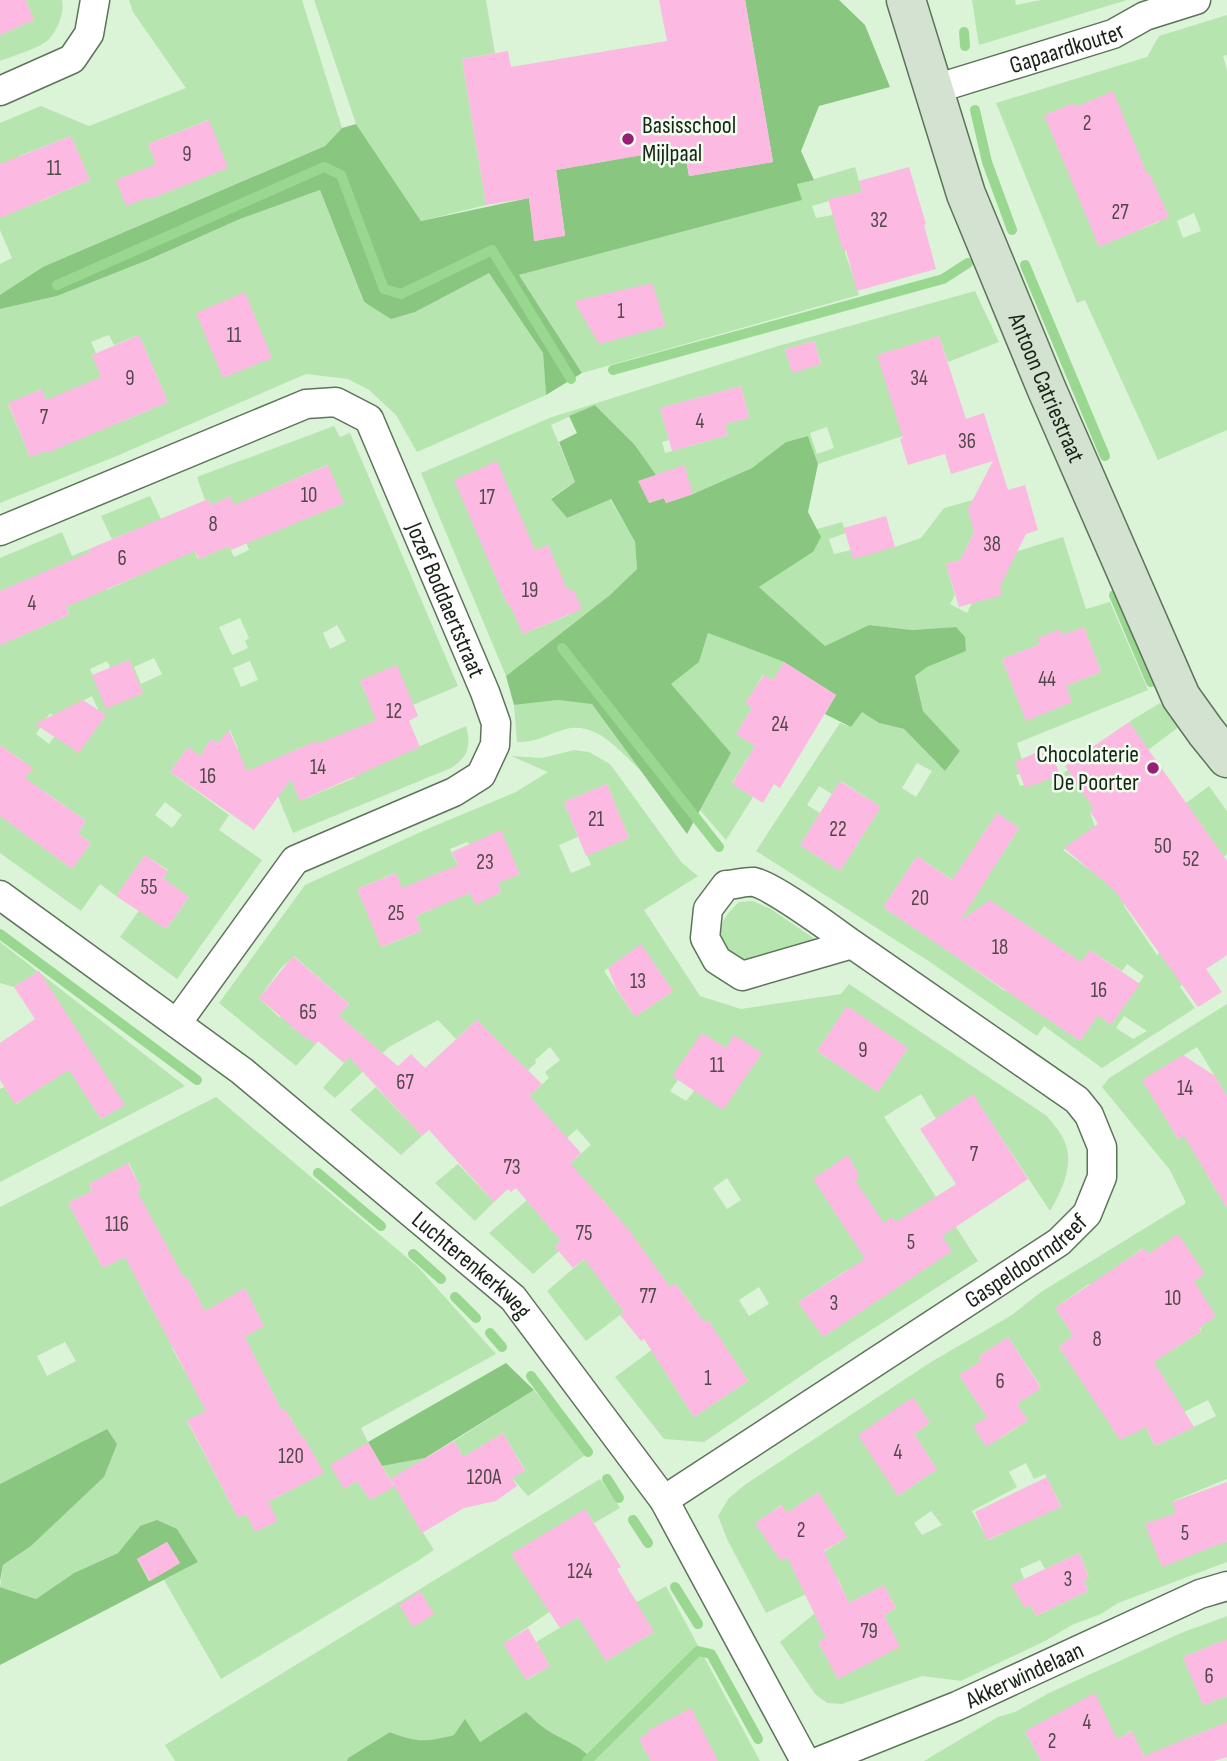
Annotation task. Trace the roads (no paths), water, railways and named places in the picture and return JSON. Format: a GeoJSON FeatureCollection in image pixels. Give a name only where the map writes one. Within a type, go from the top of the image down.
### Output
{"type":"FeatureCollection","features":[{"type":"Feature","properties":{"kind":"main road","name":"Antoon Catriestraat"},"geometry":{"type":"LineString","coordinates":[[905,0],[966,194],[1047,390],[1181,697],[1227,758]]}},
{"type":"Feature","properties":{"kind":"street"},"geometry":{"type":"LineString","coordinates":[[0,91],[72,59],[89,34],[95,0]]}},
{"type":"Feature","properties":{"kind":"street","name":"Gapaardkouter"},"geometry":{"type":"LineString","coordinates":[[935,89],[1113,34],[1145,16],[1196,0]]}},
{"type":"Feature","properties":{"kind":"street","name":"Jozef Boddaertstraat"},"geometry":{"type":"LineString","coordinates":[[0,531],[306,404],[336,401],[369,419],[485,692],[496,723],[495,745],[481,775],[454,792],[295,860],[177,1023]]}},
{"type":"Feature","properties":{"kind":"street","name":"Gaspeldoorndreef"},"geometry":{"type":"LineString","coordinates":[[664,1500],[1059,1242],[1087,1214],[1102,1177],[1102,1147],[1089,1115],[1077,1100],[852,944],[776,893],[753,882],[726,886],[708,909],[705,937],[717,960],[742,976],[852,944]]}},
{"type":"Feature","properties":{"kind":"street","name":"Luchterenkerkweg"},"geometry":{"type":"LineString","coordinates":[[0,895],[242,1070],[513,1298],[664,1500],[805,1761]]}},
{"type":"Feature","properties":{"kind":"street","name":"Akkerwindelaan"},"geometry":{"type":"LineString","coordinates":[[820,1761],[957,1706],[1200,1594],[1227,1586]]}},
{"type":"Feature","properties":{"kind":"waterway"},"geometry":{"type":"LineString","coordinates":[[964,32],[965,46]]}},
{"type":"Feature","properties":{"kind":"waterway"},"geometry":{"type":"LineString","coordinates":[[975,110],[987,162],[1012,230]]}},
{"type":"Feature","properties":{"kind":"waterway"},"geometry":{"type":"LineString","coordinates":[[57,285],[324,167],[341,175],[384,289],[401,294],[492,250],[571,379]]}},
{"type":"Feature","properties":{"kind":"waterway"},"geometry":{"type":"LineString","coordinates":[[613,370],[943,279],[968,263]]}},
{"type":"Feature","properties":{"kind":"waterway"},"geometry":{"type":"LineString","coordinates":[[1025,265],[1105,456]]}},
{"type":"Feature","properties":{"kind":"waterway"},"geometry":{"type":"LineString","coordinates":[[1114,595],[1151,682]]}},
{"type":"Feature","properties":{"kind":"waterway"},"geometry":{"type":"LineString","coordinates":[[562,648],[719,847]]}},
{"type":"Feature","properties":{"kind":"waterway"},"geometry":{"type":"LineString","coordinates":[[0,934],[197,1080]]}},
{"type":"Feature","properties":{"kind":"waterway"},"geometry":{"type":"LineString","coordinates":[[318,1173],[381,1226]]}},
{"type":"Feature","properties":{"kind":"waterway"},"geometry":{"type":"LineString","coordinates":[[413,1254],[441,1279]]}},
{"type":"Feature","properties":{"kind":"waterway"},"geometry":{"type":"LineString","coordinates":[[455,1297],[476,1318]]}},
{"type":"Feature","properties":{"kind":"waterway"},"geometry":{"type":"LineString","coordinates":[[490,1333],[502,1347]]}},
{"type":"Feature","properties":{"kind":"waterway"},"geometry":{"type":"LineString","coordinates":[[531,1376],[588,1452]]}},
{"type":"Feature","properties":{"kind":"waterway"},"geometry":{"type":"LineString","coordinates":[[607,1479],[619,1498]]}},
{"type":"Feature","properties":{"kind":"waterway"},"geometry":{"type":"LineString","coordinates":[[633,1520],[648,1543]]}},
{"type":"Feature","properties":{"kind":"waterway"},"geometry":{"type":"LineString","coordinates":[[675,1587],[698,1624]]}},
{"type":"Feature","properties":{"kind":"waterway"},"geometry":{"type":"LineString","coordinates":[[587,1761],[698,1651],[711,1654],[758,1739]]}},
{"type":"Feature","properties":{"kind":"place","name":"Basisschool Mijlpaal"},"geometry":{"type":"Point","coordinates":[628,139]}},
{"type":"Feature","properties":{"kind":"place","name":"Chocolaterie De Poorter"},"geometry":{"type":"Point","coordinates":[1153,768]}}]}
